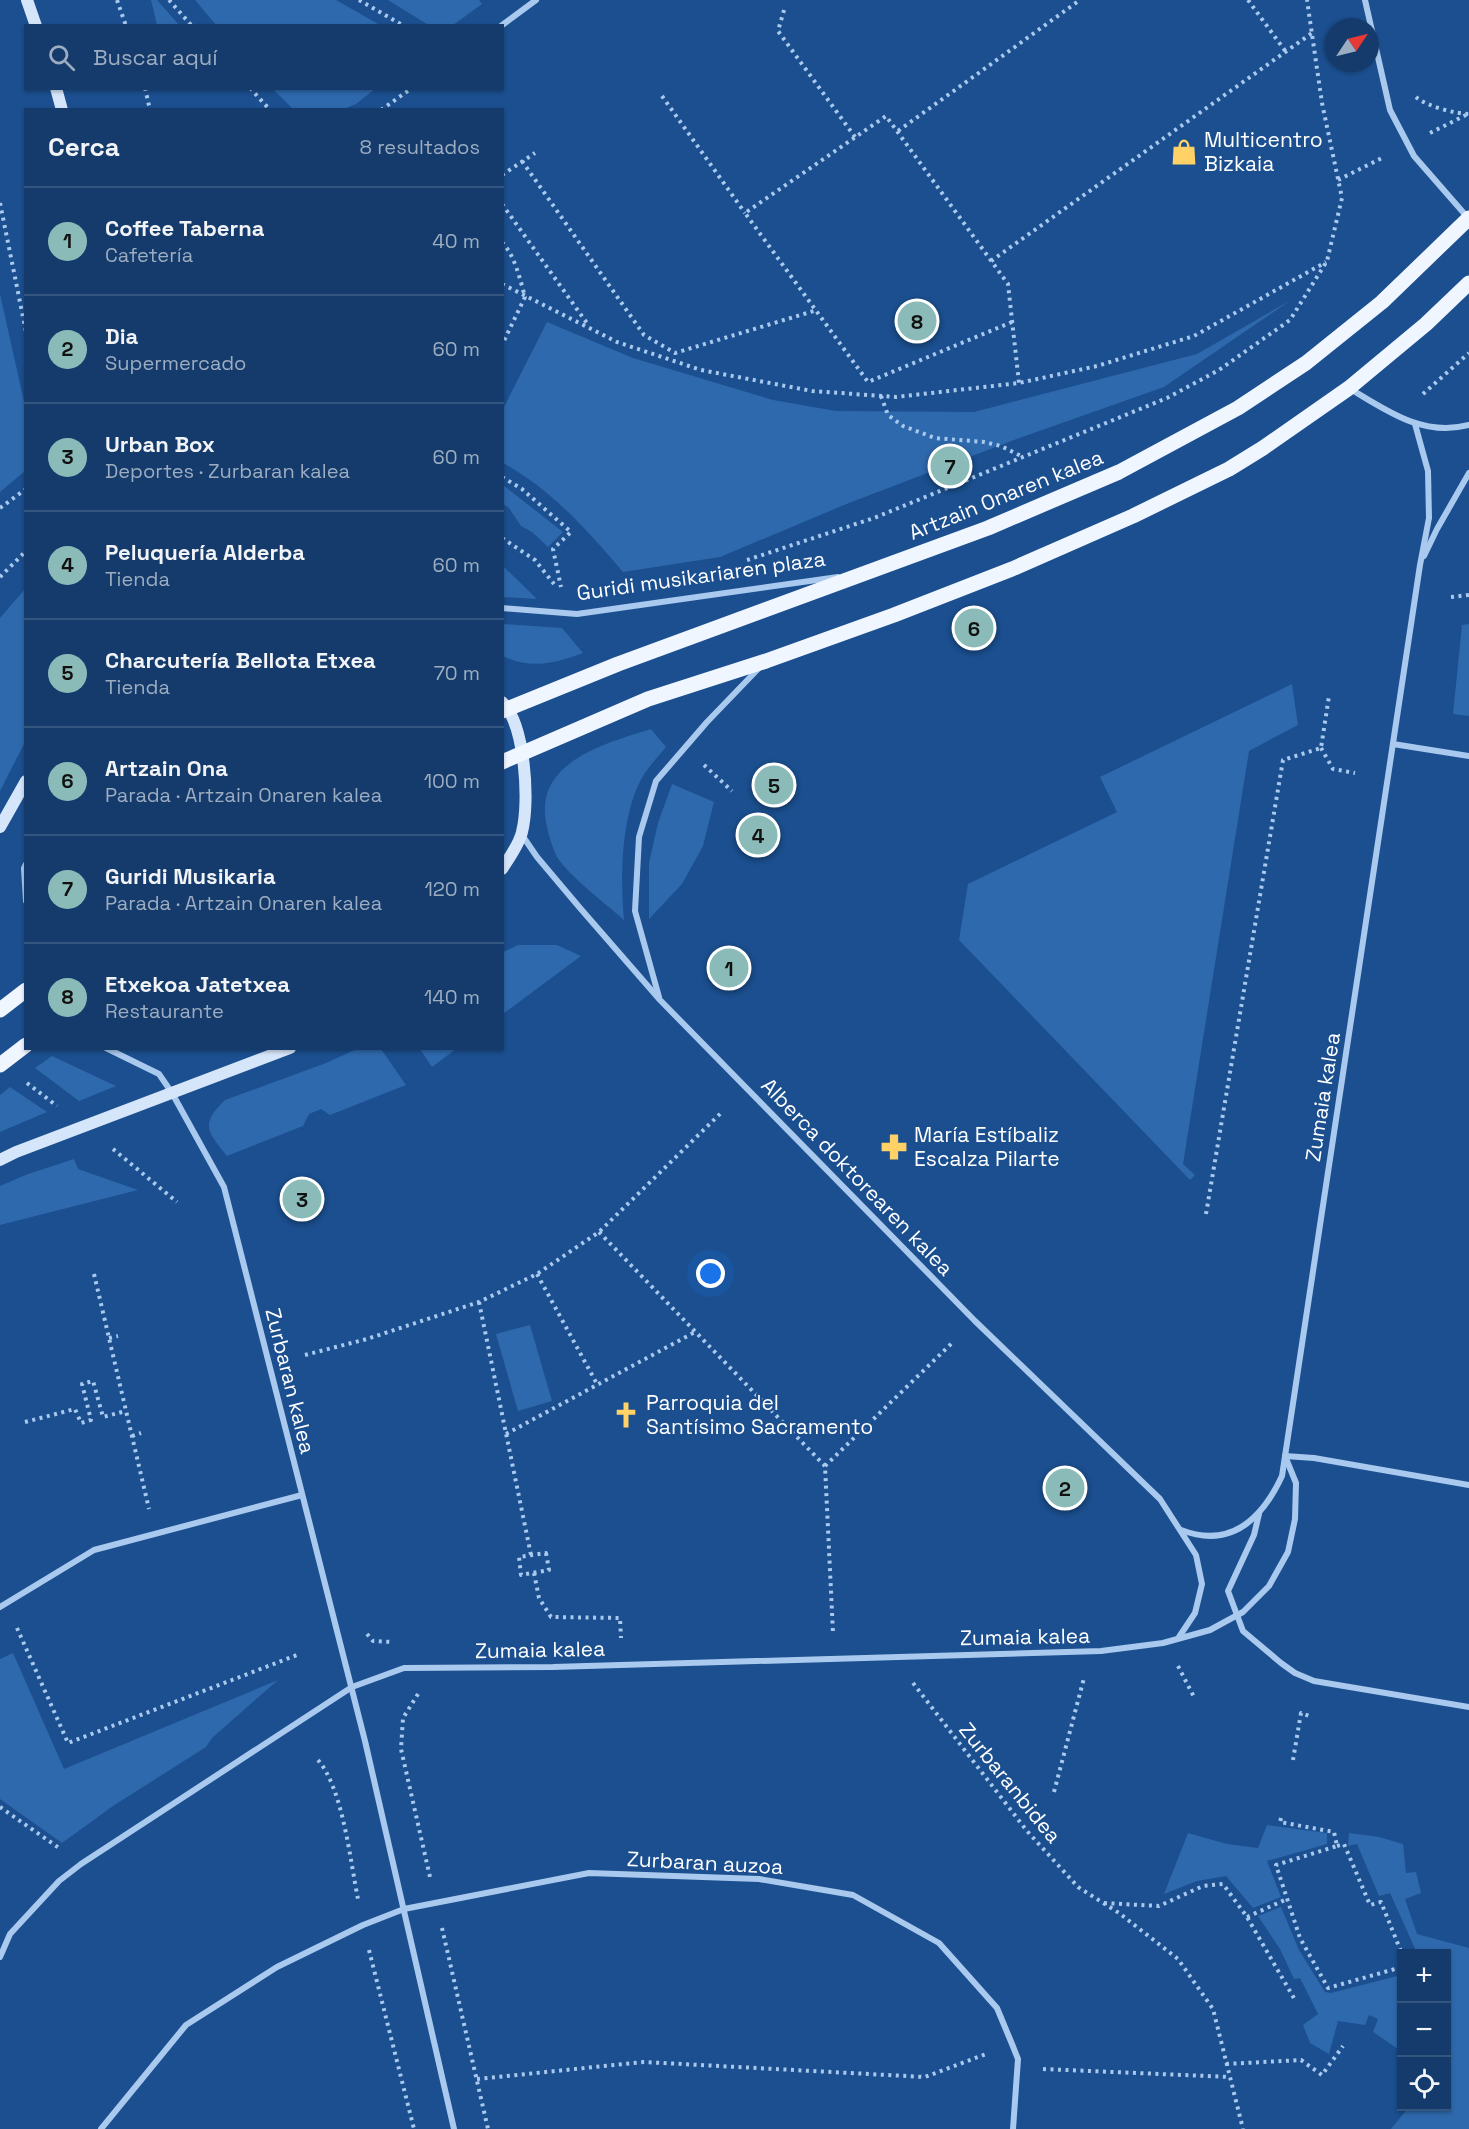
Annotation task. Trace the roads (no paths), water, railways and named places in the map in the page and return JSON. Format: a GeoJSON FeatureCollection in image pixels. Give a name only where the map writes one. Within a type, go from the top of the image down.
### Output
{"type":"FeatureCollection","features":[{"type":"Feature","properties":{"kind":"main road","name":"Artzain Onaren kalea"},"geometry":{"type":"LineString","coordinates":[[505,707],[988,528],[1119,472],[1238,408],[1306,363],[1382,302],[1469,219]]}},
{"type":"Feature","properties":{"kind":"main road"},"geometry":{"type":"LineString","coordinates":[[504,761],[648,699],[766,661],[1012,569],[1133,516],[1229,469],[1349,388],[1426,324],[1469,283]]}},
{"type":"Feature","properties":{"kind":"main road"},"geometry":{"type":"LineString","coordinates":[[0,1010],[24,992]]}},
{"type":"Feature","properties":{"kind":"main road"},"geometry":{"type":"LineString","coordinates":[[0,1065],[24,1047]]}},
{"type":"Feature","properties":{"kind":"street"},"geometry":{"type":"LineString","coordinates":[[27,0],[35,24]]}},
{"type":"Feature","properties":{"kind":"street"},"geometry":{"type":"LineString","coordinates":[[504,24],[536,0]]}},
{"type":"Feature","properties":{"kind":"street"},"geometry":{"type":"LineString","coordinates":[[1365,0],[1390,110],[1414,156],[1469,219]]}},
{"type":"Feature","properties":{"kind":"street"},"geometry":{"type":"LineString","coordinates":[[57,90],[61,108]]}},
{"type":"Feature","properties":{"kind":"street"},"geometry":{"type":"LineString","coordinates":[[1349,388],[1399,418],[1415,424],[1437,429],[1469,425]]}},
{"type":"Feature","properties":{"kind":"street","name":"Zumaia kalea"},"geometry":{"type":"LineString","coordinates":[[1181,1530],[1198,1536],[1232,1533],[1247,1524],[1260,1511],[1273,1495],[1282,1476],[1429,518],[1428,471],[1415,424]]}},
{"type":"Feature","properties":{"kind":"street","name":"Zumaia kalea"},"geometry":{"type":"LineString","coordinates":[[1420,565],[1437,529],[1469,473]]}},
{"type":"Feature","properties":{"kind":"street","name":"Guridi musikariaren plaza"},"geometry":{"type":"LineString","coordinates":[[504,608],[577,614],[868,573]]}},
{"type":"Feature","properties":{"kind":"street"},"geometry":{"type":"LineString","coordinates":[[660,1000],[635,911],[639,837],[656,781],[707,722],[766,661]]}},
{"type":"Feature","properties":{"kind":"street"},"geometry":{"type":"LineString","coordinates":[[504,866],[522,835],[527,805],[523,752],[505,707]]}},
{"type":"Feature","properties":{"kind":"street"},"geometry":{"type":"LineString","coordinates":[[1393,744],[1469,756]]}},
{"type":"Feature","properties":{"kind":"street"},"geometry":{"type":"LineString","coordinates":[[0,827],[24,785]]}},
{"type":"Feature","properties":{"kind":"street","name":"Alberca doktorearen kalea"},"geometry":{"type":"LineString","coordinates":[[522,835],[573,900],[660,1000],[975,1321],[1160,1499],[1181,1530]]}},
{"type":"Feature","properties":{"kind":"street"},"geometry":{"type":"LineString","coordinates":[[110,1050],[159,1074],[172,1094]]}},
{"type":"Feature","properties":{"kind":"street"},"geometry":{"type":"LineString","coordinates":[[0,1160],[285,1050]]}},
{"type":"Feature","properties":{"kind":"street","name":"Zurbaran kalea"},"geometry":{"type":"LineString","coordinates":[[172,1094],[224,1187],[352,1687]]}},
{"type":"Feature","properties":{"kind":"street"},"geometry":{"type":"LineString","coordinates":[[1285,1456],[1314,1458],[1469,1485]]}},
{"type":"Feature","properties":{"kind":"street","name":"Zumaia kalea"},"geometry":{"type":"LineString","coordinates":[[0,1957],[10,1934],[59,1881],[81,1864],[352,1687],[404,1668],[553,1667],[1101,1651],[1163,1643],[1210,1630],[1237,1616],[1269,1586],[1288,1552],[1295,1519],[1296,1483],[1285,1456]]}},
{"type":"Feature","properties":{"kind":"street"},"geometry":{"type":"LineString","coordinates":[[3,1605],[94,1550],[303,1495]]}},
{"type":"Feature","properties":{"kind":"street","name":"Zumaia kalea"},"geometry":{"type":"LineString","coordinates":[[1260,1511],[1254,1535],[1228,1591],[1243,1631],[1295,1673],[1314,1681],[1469,1707]]}},
{"type":"Feature","properties":{"kind":"street"},"geometry":{"type":"LineString","coordinates":[[1179,1637],[1195,1613],[1202,1584],[1196,1555],[1181,1530]]}},
{"type":"Feature","properties":{"kind":"street"},"geometry":{"type":"LineString","coordinates":[[352,1687],[454,2129]]}},
{"type":"Feature","properties":{"kind":"street","name":"Zurbaran auzoa"},"geometry":{"type":"LineString","coordinates":[[101,2129],[186,2025],[277,1967],[363,1925],[404,1909],[589,1873],[759,1879],[854,1895],[939,1943],[997,2008],[1018,2059],[1013,2129]]}},
{"type":"Feature","properties":{"kind":"place","name":"Multicentro Bizkaia"},"geometry":{"type":"Point","coordinates":[1184,152]}},
{"type":"Feature","properties":{"kind":"place","name":"Etxekoa Jatetxea"},"geometry":{"type":"Point","coordinates":[917,321]}},
{"type":"Feature","properties":{"kind":"place","name":"Guridi Musikaria"},"geometry":{"type":"Point","coordinates":[950,466]}},
{"type":"Feature","properties":{"kind":"place","name":"Artzain Ona"},"geometry":{"type":"Point","coordinates":[974,628]}},
{"type":"Feature","properties":{"kind":"place","name":"Charcutería Bellota Etxea"},"geometry":{"type":"Point","coordinates":[774,785]}},
{"type":"Feature","properties":{"kind":"place","name":"Peluquería Alderba"},"geometry":{"type":"Point","coordinates":[758,835]}},
{"type":"Feature","properties":{"kind":"place","name":"Coffee Taberna"},"geometry":{"type":"Point","coordinates":[729,968]}},
{"type":"Feature","properties":{"kind":"place","name":"María Estíbaliz Escalza Pilarte"},"geometry":{"type":"Point","coordinates":[894,1147]}},
{"type":"Feature","properties":{"kind":"place","name":"Urban Box"},"geometry":{"type":"Point","coordinates":[302,1199]}},
{"type":"Feature","properties":{"kind":"place","name":"Parroquia del Santísimo Sacramento"},"geometry":{"type":"Point","coordinates":[626,1415]}},
{"type":"Feature","properties":{"kind":"place","name":"Dia"},"geometry":{"type":"Point","coordinates":[1065,1488]}}]}
